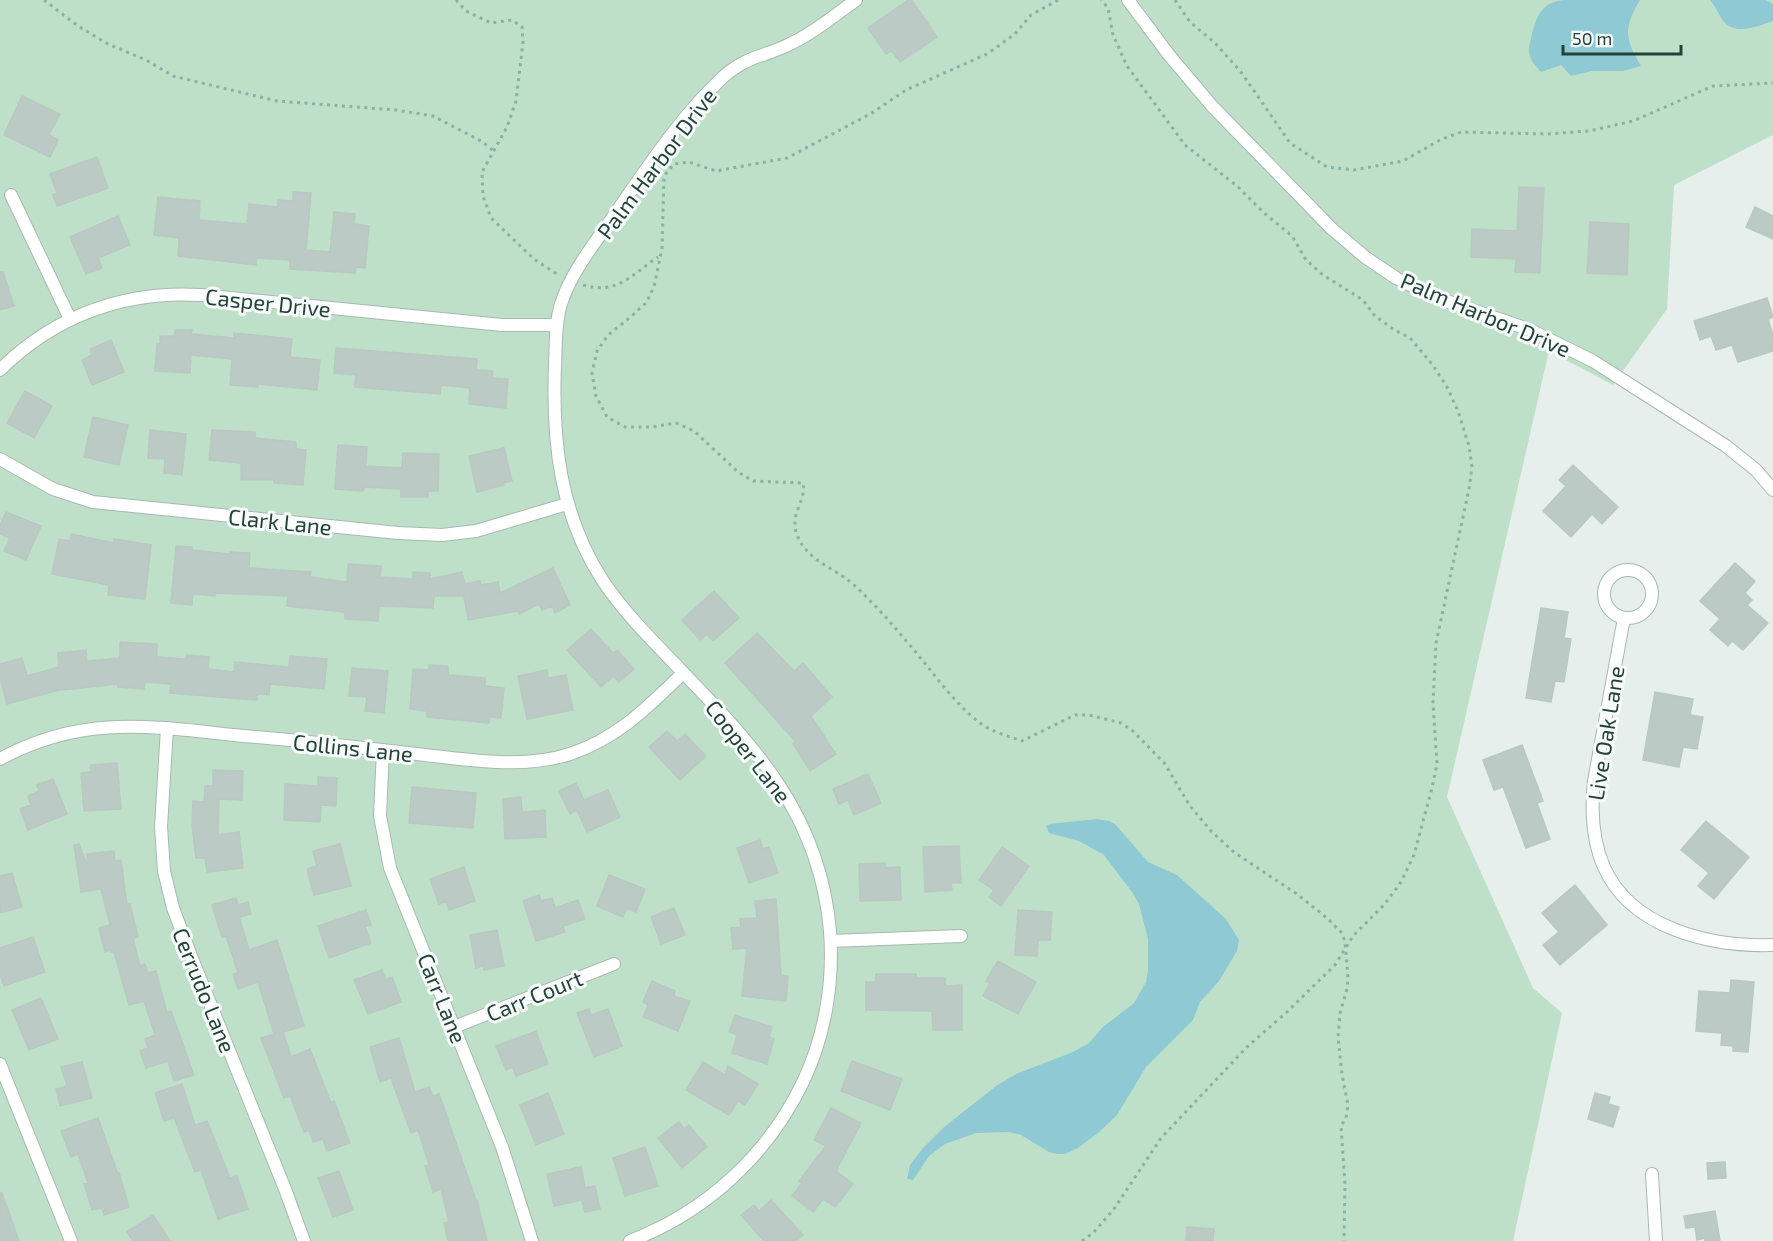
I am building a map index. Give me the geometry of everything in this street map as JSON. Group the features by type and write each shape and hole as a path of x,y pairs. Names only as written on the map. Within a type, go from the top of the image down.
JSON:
{"street":[{"name":"Palm Harbor Drive","path":"556,325 559,309 571,281 610,221 676,130 713,87 740,64 798,40 856,0"},
{"name":"Palm Harbor Drive","path":"1128,0 1169,55 1212,106 1331,228 1365,257 1396,278 1432,296 1528,329 1593,361 1726,446 1756,470 1773,490"},
{"path":"11,195 70,319"},
{"name":"Casper Drive","path":"0,370 29,343 70,319 97,308 153,295 183,294 495,325 556,325"},
{"name":"Cooper Lane","path":"556,325 555,424 560,475 567,504 583,545 603,580 636,622 755,751 777,779 796,811 814,850 829,917 831,941 828,995 813,1057 793,1101 776,1129 749,1162 720,1189 671,1223 630,1241"},
{"name":"Clark Lane","path":"0,459 53,489 93,502 398,533 442,535 468,532 567,504"},
{"path":"1632,570 1647,578 1653,594 1651,602 1640,615 1624,618 1611,611 1606,604 1605,586 1616,573 1632,570"},
{"name":"Live Oak Lane","path":"1624,618 1592,802 1593,825 1604,867 1614,885 1626,898 1670,928 1719,942 1773,945"},
{"name":"Collins Lane","path":"0,759 45,738 85,728 126,725 488,762 523,762 555,758 583,749 622,729 683,673"},
{"name":"Cerrudo Lane","path":"168,728 160,827 164,871 171,898 189,953 304,1241"},
{"name":"Carr Lane","path":"383,750 380,808 385,847 394,878 502,1147 532,1241"},
{"path":"831,941 961,936"},
{"name":"Carr Court","path":"454,1027 614,963"},
{"path":"0,1064 71,1241"},
{"path":"1652,1174 1656,1241"}],"path":[{"path":"44,0 108,44 146,60 173,76 277,100 396,110 433,116 481,141 494,151"},
{"path":"456,0 466,11 491,22 512,20 522,27 523,42 516,101 507,127 482,172 483,196 491,219 534,259 571,281 598,289 613,287 625,282 658,257"},
{"path":"1059,0 1031,15 1015,34 987,54 906,90 872,113 787,158 716,171 689,162 674,164 664,176 662,248 658,257 654,287 646,303 608,335 597,351 592,373 596,396 607,417 625,427 651,427 676,423 694,431 738,472 753,481 804,483 805,491 796,509 794,523 797,536 811,556 850,582 874,604 953,697 981,723 1022,741 1075,715 1089,715 1121,723 1133,731 1165,764 1190,806 1234,853 1297,894 1342,933 1346,947 1347,989 1340,1013 1338,1037 1348,1105 1346,1118 1341,1126 1345,1185 1344,1241"},
{"path":"1082,1241 1094,1232 1114,1209 1161,1138 1247,1047 1329,971 1353,936 1384,905 1401,882 1414,855 1437,764 1433,703 1436,643 1472,467 1469,446 1458,411 1447,387 1432,364 1410,338 1375,316 1363,300 1323,275 1306,260 1292,236 1237,186 1185,145 1128,66 1113,35 1108,8 1101,0"},
{"path":"1175,0 1190,22 1215,43 1241,72 1290,143 1327,167 1354,170 1403,161 1440,140 1461,132 1547,134 1589,131 1633,121 1713,86 1773,83"}],"green space":[{"path":"0,0 1773,0 1773,135 1674,185 1667,309 1613,385 1549,351 1447,797 1533,988 1562,1013 1513,1241 0,1241"}],"water":[{"path":"1564,0 1640,0 1631,18 1628,33 1629,41 1641,66 1623,71 1592,71 1571,76 1561,65 1541,72 1532,61 1529,52 1534,27 1539,15 1550,3"},
{"path":"1710,0 1766,0 1773,4 1773,21 1743,29 1731,27 1724,22"},
{"path":"1097,819 1115,824 1148,862 1177,875 1226,919 1239,940 1237,951 1219,981 1200,1002 1193,1020 1146,1067 1117,1115 1078,1148 1065,1154 1057,1154 1049,1152 1021,1135 1009,1132 976,1133 945,1144 929,1156 913,1180 907,1179 910,1165 943,1128 996,1086 1016,1074 1073,1052 1089,1043 1103,1027 1134,1003 1146,982 1148,939 1139,904 1132,892 1104,855 1079,841 1049,833 1046,826"}],"building":[{"path":"908,0 912,0 937,37 900,62 892,51 886,54 868,28"},
{"path":"22,96 60,114 49,135 58,140 50,157 4,135"},
{"path":"97,157 108,188 57,206 53,195 57,193 50,174"},
{"path":"1519,187 1544,188 1540,273 1515,272 1516,259 1471,257 1472,229 1517,231"},
{"path":"293,192 311,193 306,250 330,252 334,212 355,214 354,224 369,226 365,268 356,267 355,273 290,269 290,260 256,258 256,265 178,256 179,238 154,235 158,197 200,201 199,220 247,224 249,204 278,207 278,200 293,201"},
{"path":"1755,207 1773,216 1773,239 1746,227"},
{"path":"118,216 130,245 98,258 102,268 86,274 70,237"},
{"path":"1590,222 1629,224 1627,275 1587,273"},
{"path":"0,272 3,272 14,306 0,310"},
{"path":"1767,298 1773,317 1768,319 1773,335 1773,351 1738,362 1732,345 1716,350 1711,336 1700,340 1694,321"},
{"path":"175,330 192,330 191,334 234,338 234,333 292,339 290,357 320,360 317,390 258,384 258,387 230,385 232,359 191,355 190,373 155,371 157,344 160,344 160,336 175,336"},
{"path":"111,340 124,372 92,385 82,360 92,355 90,349"},
{"path":"336,348 477,359 476,370 493,371 492,378 508,379 506,408 469,404 470,388 441,385 440,394 355,387 356,375 334,373"},
{"path":"25,391 52,406 34,438 7,423"},
{"path":"93,417 128,425 119,465 84,457"},
{"path":"150,430 186,434 182,475 164,473 165,459 148,458"},
{"path":"212,430 255,432 255,438 296,442 296,449 306,450 303,485 274,483 274,480 241,480 241,463 209,460"},
{"path":"338,445 367,447 366,466 402,468 403,453 439,454 438,491 428,491 428,497 401,497 401,489 364,487 363,491 335,489"},
{"path":"504,448 512,481 477,492 469,456"},
{"path":"1573,465 1618,507 1602,524 1592,514 1571,537 1543,511 1566,486 1559,480"},
{"path":"6,512 41,526 26,560 4,551 10,538 0,534 0,525"},
{"path":"71,534 114,543 114,539 151,545 145,599 108,595 109,585 52,574 59,539 70,541"},
{"path":"176,546 230,554 230,552 250,553 249,568 311,572 310,577 347,582 348,564 381,566 380,577 413,579 413,572 430,573 430,579 462,572 465,584 480,581 481,585 498,582 500,593 553,568 570,605 555,613 552,606 542,610 539,604 519,614 518,611 468,620 464,596 434,596 433,608 379,606 378,621 345,619 345,612 287,606 288,596 193,594 192,605 171,603"},
{"path":"1735,563 1755,581 1745,593 1752,600 1747,605 1768,623 1743,650 1732,641 1728,646 1710,630 1720,619 1700,601"},
{"path":"714,591 739,618 713,641 707,634 700,640 682,620"},
{"path":"1541,608 1568,612 1564,638 1571,639 1564,682 1555,681 1551,702 1526,698"},
{"path":"591,629 613,653 617,650 634,669 619,682 613,676 601,687 567,650"},
{"path":"757,633 794,671 803,663 832,697 811,716 836,754 810,771 793,744 796,742 725,663"},
{"path":"120,642 157,644 157,657 185,659 186,655 209,657 208,669 234,672 235,662 289,667 290,656 327,659 324,689 270,684 269,695 257,694 257,700 170,693 171,684 145,682 144,689 118,687 118,684 59,690 7,704 0,678 0,664 22,658 27,676 59,667 58,653 86,650 87,661 120,658"},
{"path":"429,665 448,666 448,675 485,678 485,686 504,688 501,718 490,717 489,723 427,717 427,711 410,709 413,669 429,670"},
{"path":"352,668 388,671 384,713 365,711 367,697 349,696"},
{"path":"547,670 548,678 566,675 573,710 527,719 518,676"},
{"path":"1655,692 1693,699 1690,715 1703,717 1697,749 1683,747 1679,767 1643,760"},
{"path":"667,731 677,741 685,734 706,756 680,780 649,747"},
{"path":"1522,745 1543,801 1537,803 1550,839 1526,848 1503,787 1494,790 1483,760"},
{"path":"117,763 121,809 84,811 81,773 91,772 91,765"},
{"path":"213,770 243,771 242,800 219,799 218,835 239,832 243,868 207,872 205,858 196,858 192,825 193,801 204,802 205,786 213,786"},
{"path":"868,774 881,803 854,815 848,800 839,804 833,789"},
{"path":"318,777 337,778 336,806 321,805 320,822 284,820 285,784 318,786"},
{"path":"53,779 67,814 28,830 20,809 31,805 28,796 39,791 37,785"},
{"path":"576,783 584,800 608,790 620,817 587,832 577,810 570,814 559,791"},
{"path":"412,787 476,793 473,828 409,823"},
{"path":"521,797 522,812 545,810 546,837 505,839 503,799"},
{"path":"1706,821 1749,857 1714,899 1698,886 1709,873 1681,850"},
{"path":"760,840 763,849 769,847 778,873 749,883 737,848"},
{"path":"79,844 88,867 87,854 114,851 115,861 121,860 127,905 130,904 138,937 133,938 140,966 145,964 148,973 156,971 167,1013 171,1011 194,1075 174,1081 168,1061 146,1068 140,1051 148,1048 145,1039 155,1035 144,1001 129,1005 114,952 111,950 105,952 99,928 110,925 101,889 81,892 74,845"},
{"path":"340,844 351,886 314,895 307,869 317,866 313,851"},
{"path":"959,846 961,883 951,883 952,890 925,892 923,847"},
{"path":"1002,847 1029,866 1001,906 989,897 994,890 979,880"},
{"path":"885,863 885,868 900,867 901,900 860,901 859,864"},
{"path":"464,867 475,901 449,910 446,902 439,904 430,879"},
{"path":"12,873 22,907 0,913 0,876"},
{"path":"609,875 645,889 636,912 627,908 623,917 597,906"},
{"path":"1575,885 1607,925 1560,965 1543,945 1559,932 1542,913"},
{"path":"539,895 541,901 552,898 555,908 578,900 585,919 563,926 565,932 536,941 523,901"},
{"path":"236,898 238,905 248,902 251,914 239,917 249,950 277,940 304,1026 283,1032 291,1057 310,1049 331,1103 334,1101 350,1143 327,1151 323,1139 313,1142 309,1130 304,1132 290,1096 284,1098 261,1038 274,1034 258,982 238,989 233,974 238,973 226,936 222,937 212,905"},
{"path":"776,899 781,975 788,976 786,1001 742,996 747,948 733,949 731,928 741,927 740,919 757,918 755,901"},
{"path":"674,908 685,935 661,944 651,917"},
{"path":"366,910 371,925 365,927 371,943 329,958 318,926"},
{"path":"1018,910 1052,912 1050,940 1038,940 1037,956 1015,955"},
{"path":"497,930 504,966 484,970 483,966 476,968 470,935"},
{"path":"33,937 45,972 4,986 0,974 0,948"},
{"path":"998,961 1036,982 1018,1014 983,996 990,983 986,981"},
{"path":"382,970 386,980 392,977 401,1002 368,1014 354,980"},
{"path":"876,974 916,974 916,978 945,978 945,986 962,985 962,1030 933,1030 932,1011 866,1010 866,982 875,982"},
{"path":"1731,980 1754,982 1748,1052 1733,1051 1733,1046 1721,1045 1722,1033 1696,1031 1699,991 1730,993"},
{"path":"652,981 675,991 674,996 690,1001 678,1031 643,1017 648,1005 643,1002"},
{"path":"41,998 58,1039 29,1050 12,1010"},
{"path":"589,1009 591,1015 608,1009 622,1046 594,1057 577,1013"},
{"path":"735,1015 772,1027 769,1037 774,1039 767,1064 732,1053 737,1035 729,1032"},
{"path":"536,1031 548,1064 516,1076 513,1067 506,1070 496,1046"},
{"path":"399,1038 415,1092 429,1087 433,1096 439,1094 477,1200 487,1241 448,1241 444,1223 449,1222 441,1189 433,1192 425,1166 429,1165 418,1130 411,1133 391,1078 380,1082 370,1047"},
{"path":"852,1061 902,1079 890,1110 841,1091"},
{"path":"82,1062 92,1098 60,1106 56,1089 67,1086 61,1067"},
{"path":"703,1062 725,1075 728,1066 758,1084 745,1105 738,1101 729,1115 686,1090"},
{"path":"182,1084 195,1125 207,1121 230,1178 237,1176 248,1209 218,1219 201,1170 195,1172 174,1118 164,1121 155,1093"},
{"path":"548,1093 564,1134 536,1145 520,1105"},
{"path":"1595,1093 1610,1097 1608,1104 1619,1107 1613,1127 1588,1119"},
{"path":"831,1108 861,1123 836,1171 853,1184 835,1207 823,1199 813,1212 792,1196 802,1183 799,1181 826,1146 814,1140"},
{"path":"98,1118 129,1207 104,1215 102,1208 92,1210 84,1184 88,1183 78,1154 71,1157 61,1131"},
{"path":"679,1122 684,1129 689,1125 707,1147 682,1168 658,1138"},
{"path":"645,1147 658,1186 625,1196 613,1158"},
{"path":"1725,1162 1726,1178 1708,1179 1707,1163"},
{"path":"581,1167 585,1188 595,1186 600,1209 585,1212 582,1200 554,1206 547,1174"},
{"path":"339,1171 353,1210 333,1217 318,1178"},
{"path":"0,1193 2,1193 19,1241 0,1241"},
{"path":"771,1200 803,1235 796,1241 764,1241 741,1215 754,1205 759,1211"},
{"path":"1715,1211 1720,1241 1705,1241 1705,1238 1697,1240 1695,1227 1686,1228 1684,1216"},
{"path":"153,1215 170,1241 133,1241 127,1232"},
{"path":"1187,1227 1214,1229 1213,1241 1186,1241"}]}
